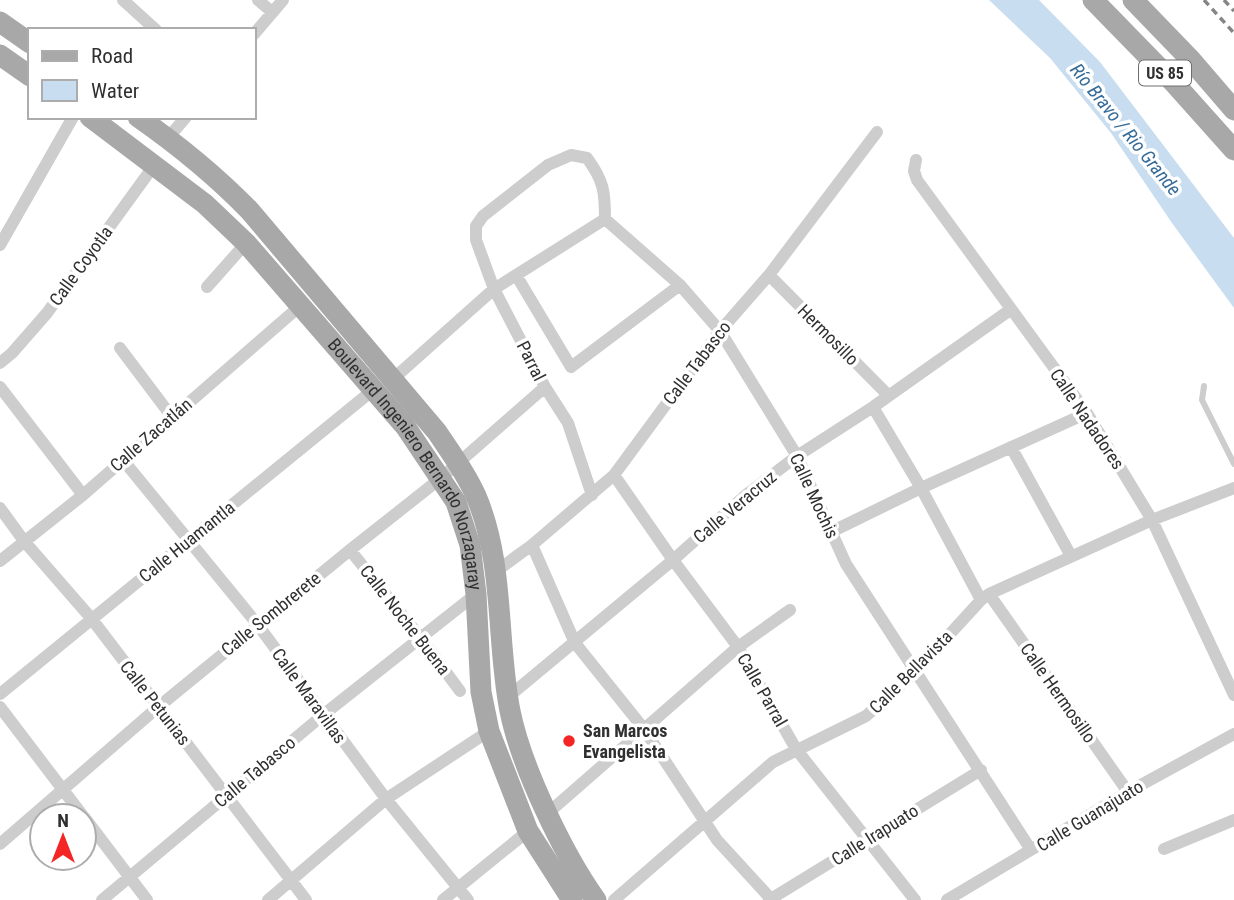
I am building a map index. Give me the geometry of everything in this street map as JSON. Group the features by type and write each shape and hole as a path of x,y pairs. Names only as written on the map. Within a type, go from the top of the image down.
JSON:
{"main road":[{"name":"US 85","path":"1093,0 1175,84 1234,150"},
{"name":"US 85","path":"1133,0 1191,60 1234,110"},
{"path":"0,22 28,42"},
{"path":"0,55 28,75"},
{"name":"Boulevard Ingeniero Bernardo Norzagaray","path":"93,119 213,210 246,243 405,426 442,478 467,528 476,594 481,692 489,732 528,831 572,900"},
{"name":"Boulevard Ingeniero Bernardo Norzagaray","path":"141,119 168,138 250,211 437,432 459,464 483,515 495,572 508,698 520,747 570,858 596,900"}],"street":[{"path":"123,0 154,28"},
{"path":"258,0 272,12"},
{"path":"256,32 282,0"},
{"path":"0,245 72,119"},
{"path":"168,138 184,119"},
{"name":"Calle Tabasco","path":"495,572 614,475 720,331 769,275 877,132"},
{"name":"Parral","path":"592,495 568,423 545,387 494,289 476,240 476,226 483,216 548,164 571,155 587,158 603,182 606,219"},
{"name":"Calle Nadadores","path":"916,160 914,171 917,180 1087,413 1152,520 1234,695"},
{"name":"Calle Coyotla","path":"0,363 47,313 155,164"},
{"path":"393,379 494,289 606,219"},
{"name":"Calle Mochis","path":"606,219 680,285 720,331 797,456 846,564 1031,850"},
{"path":"207,287 246,243"},
{"path":"516,275 571,367 680,285"},
{"name":"Hermosillo","path":"769,275 888,395"},
{"name":"Calle Zacatlán","path":"0,561 83,495 300,306"},
{"name":"Calle Veracruz","path":"508,698 746,495 797,456 873,407 1010,310"},
{"path":"120,348 172,417"},
{"path":"0,387 83,495"},
{"name":"Calle Sombrerete","path":"0,844 157,708 459,464 545,387"},
{"name":"Calle Huamantla","path":"0,694 373,390"},
{"name":"Calle Hermosillo","path":"873,407 985,597 1128,792"},
{"path":"831,532 1087,413"},
{"path":"1011,447 1071,556"},
{"name":"Calle Maravillas","path":"123,460 258,625 386,799 468,900"},
{"name":"Calle Parral","path":"614,475 738,647 796,749 915,900"},
{"name":"Calle Bellavista","path":"614,900 773,762 866,716 916,671 985,597 1152,520 1234,488"},
{"name":"Calle Petunias","path":"0,508 24,541 90,618 306,900"},
{"path":"532,544 575,643 645,729 717,840 771,900"},
{"name":"Calle Noche Buena","path":"350,550 460,691"},
{"name":"Calle Tabasco","path":"102,900 323,715 476,594"},
{"path":"548,813 738,647 790,610"},
{"path":"0,708 73,802"},
{"path":"268,900 386,799 489,732"},
{"name":"Calle Guanajuato","path":"947,900 1128,792 1234,734"},
{"name":"Calle Irapuato","path":"771,900 981,770"},
{"path":"1164,849 1234,820"},
{"path":"443,900 528,831"},
{"path":"98,835 146,900"}],"lane":[{"path":"1203,386 1202,400 1234,464"}],"water":[{"name":"Río Bravo / Rio Grande","path":"989,0 1039,0 1100,62 1234,238 1234,308 1111,133 1050,58"}],"railway":[{"path":"1204,0 1234,33"},
{"path":"1224,0 1234,11"}],"place":[{"name":"San Marcos Evangelista","path":"569,741"}]}
